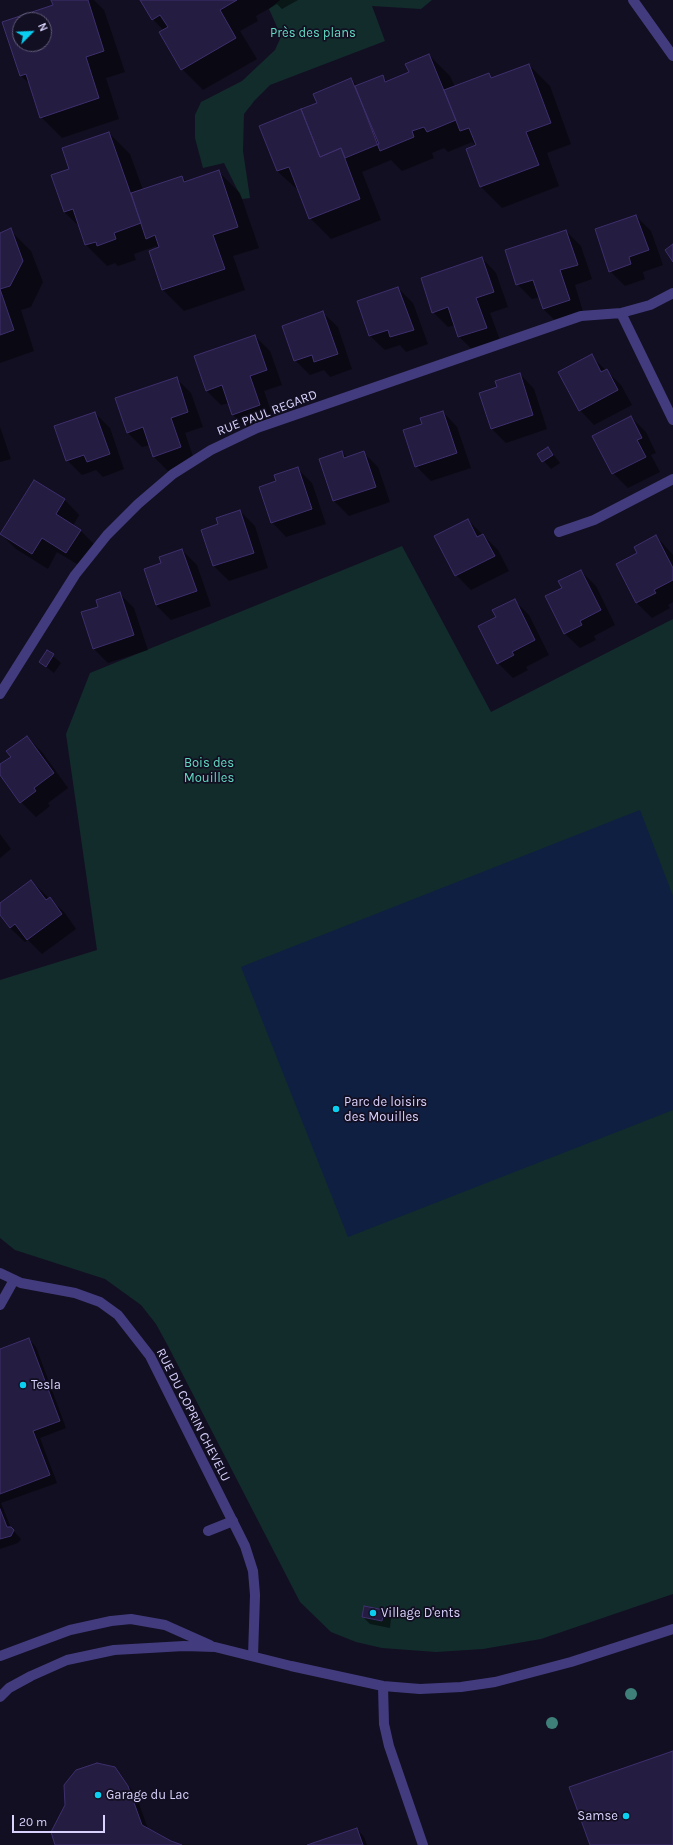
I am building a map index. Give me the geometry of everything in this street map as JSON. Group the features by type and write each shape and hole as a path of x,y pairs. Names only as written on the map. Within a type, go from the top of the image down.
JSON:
{"street":[{"path":"633,0 673,56"},
{"name":"RUE PAUL REGARD","path":"0,694 75,575 95,549 138,504 173,474 196,459 229,440 257,428 582,316 621,314 650,305 673,293"},
{"path":"621,314 673,420"},
{"path":"559,532 594,520 673,479"},
{"name":"RUE DU COPRIN CHEVELU","path":"0,1273 14,1280 75,1293 100,1302 118,1315 150,1356 245,1546 253,1571 255,1595 253,1656"},
{"path":"0,1305 14,1280"},
{"path":"208,1531 233,1521"},
{"path":"0,1656 70,1630 111,1621 131,1620 165,1625 215,1647 291,1666 383,1686 420,1690 461,1687 495,1682 571,1662 673,1629"},
{"path":"0,1697 9,1688 44,1669 90,1654 114,1650 162,1646 215,1647"},
{"path":"383,1686 384,1724 389,1746 423,1845"}],"green space":[{"name":"Près des plans","path":"280,0 432,0 421,9 372,6 385,41 270,85 255,100 244,114 243,151 250,198 242,199 224,163 203,168 195,138 195,115 201,102 242,81 275,50 280,39 277,27 269,9"},
{"name":"Parc de loisirs des Mouilles","path":"402,546 491,712 673,619 673,1594 541,1639 483,1649 436,1652 382,1648 356,1642 331,1632 300,1602 168,1346 156,1324 141,1305 105,1279 15,1250 0,1238 0,980 97,950 66,734 90,673"}],"water":[{"path":"640,810 673,896 673,1110 348,1237 241,967"}],"building":[{"path":"51,0 88,0 104,51 86,57 99,98 40,118 26,74 20,76 12,52 52,52 52,12 32,12 53,5"},
{"path":"140,0 237,0 220,10 236,38 181,70 159,32 168,27 160,15 152,20"},
{"path":"12,19 12,52 2,22"},
{"path":"429,54 456,120 427,132 424,127 412,131 414,137 380,151 355,86 383,75 385,82 409,72 405,64"},
{"path":"529,64 551,123 526,132 539,165 480,187 466,149 476,145 469,128 460,131 444,90 489,73 491,78"},
{"path":"351,78 379,144 345,158 341,148 320,157 301,109 317,103 313,94"},
{"path":"301,109 320,157 341,148 360,199 309,219 289,167 277,171 259,126"},
{"path":"109,132 141,223 114,233 116,239 97,246 96,242 85,245 73,209 64,212 51,175 69,169 62,148"},
{"path":"219,170 238,227 213,235 225,269 162,290 149,251 159,247 155,235 146,239 131,193 182,176 184,182"},
{"path":"636,215 649,250 629,257 631,264 609,272 595,229"},
{"path":"11,228 23,261 10,286 0,289 0,233"},
{"path":"566,230 578,265 560,270 570,300 543,309 533,280 516,285 505,250"},
{"path":"673,244 673,262 665,250"},
{"path":"482,257 494,292 476,298 487,328 458,337 448,307 432,313 421,278"},
{"path":"398,287 414,330 390,337 388,330 369,336 357,301"},
{"path":"0,289 14,330 0,335"},
{"path":"323,311 338,354 314,362 312,355 294,361 282,326"},
{"path":"255,335 267,370 250,376 260,405 232,415 222,385 206,391 194,356"},
{"path":"592,354 601,372 607,369 618,390 579,411 558,372"},
{"path":"520,373 533,415 491,429 479,393 497,387 495,381"},
{"path":"177,377 188,412 171,418 181,447 153,457 143,427 127,433 115,398"},
{"path":"443,411 457,453 415,467 403,430 422,424 420,418"},
{"path":"95,412 110,454 87,462 84,455 66,461 54,426"},
{"path":"631,416 642,438 637,440 646,457 612,474 592,436"},
{"path":"548,447 553,455 542,462 537,454"},
{"path":"342,451 344,458 364,451 376,487 333,501 319,459"},
{"path":"298,467 312,509 271,523 259,487 276,481 274,475"},
{"path":"34,480 65,499 56,514 81,530 66,553 42,538 32,554 0,534"},
{"path":"240,510 254,553 213,566 201,530 218,524 216,518"},
{"path":"468,519 477,537 483,534 495,556 455,576 434,536"},
{"path":"656,535 673,568 673,580 654,590 656,593 636,603 616,564 637,553 634,547"},
{"path":"182,549 197,591 156,605 144,569 161,563 159,557"},
{"path":"581,570 601,610 580,621 582,625 564,634 545,596 562,588 558,581"},
{"path":"120,592 134,635 93,649 81,612 98,607 96,600"},
{"path":"515,599 535,640 512,652 514,655 497,664 478,626 496,617 492,610"},
{"path":"47,650 54,654 46,667 39,662"},
{"path":"27,736 54,773 34,788 36,791 20,803 0,775 0,764 11,757 6,751"},
{"path":"31,880 46,900 50,897 62,914 27,940 15,924 10,928 0,915 0,903"},
{"name":"Tesla","path":"29,1338 60,1421 33,1431 50,1475 0,1494 0,1349"},
{"path":"0,1509 7,1527 11,1527 14,1530 11,1536 0,1539"},
{"name":"Village D'ents","path":"364,1606 384,1610 382,1621 362,1617"},
{"name":"Samse","path":"673,1751 673,1845 590,1845 569,1787"},
{"name":"Garage du Lac","path":"97,1763 115,1767 128,1786 142,1825 171,1841 182,1845 55,1845 51,1832 65,1805 64,1785 76,1770"},
{"path":"357,1828 363,1845 307,1845"}],"place":[{"name":"Parc de loisirs des Mouilles","path":"336,1109"},
{"name":"Tesla","path":"23,1385"},
{"name":"Village D'ents","path":"373,1613"},
{"name":"Garage du Lac","path":"98,1795"},
{"name":"Samse","path":"626,1816"}],"park label":[{"name":"Bois des Mouilles","path":"209,770"}]}
